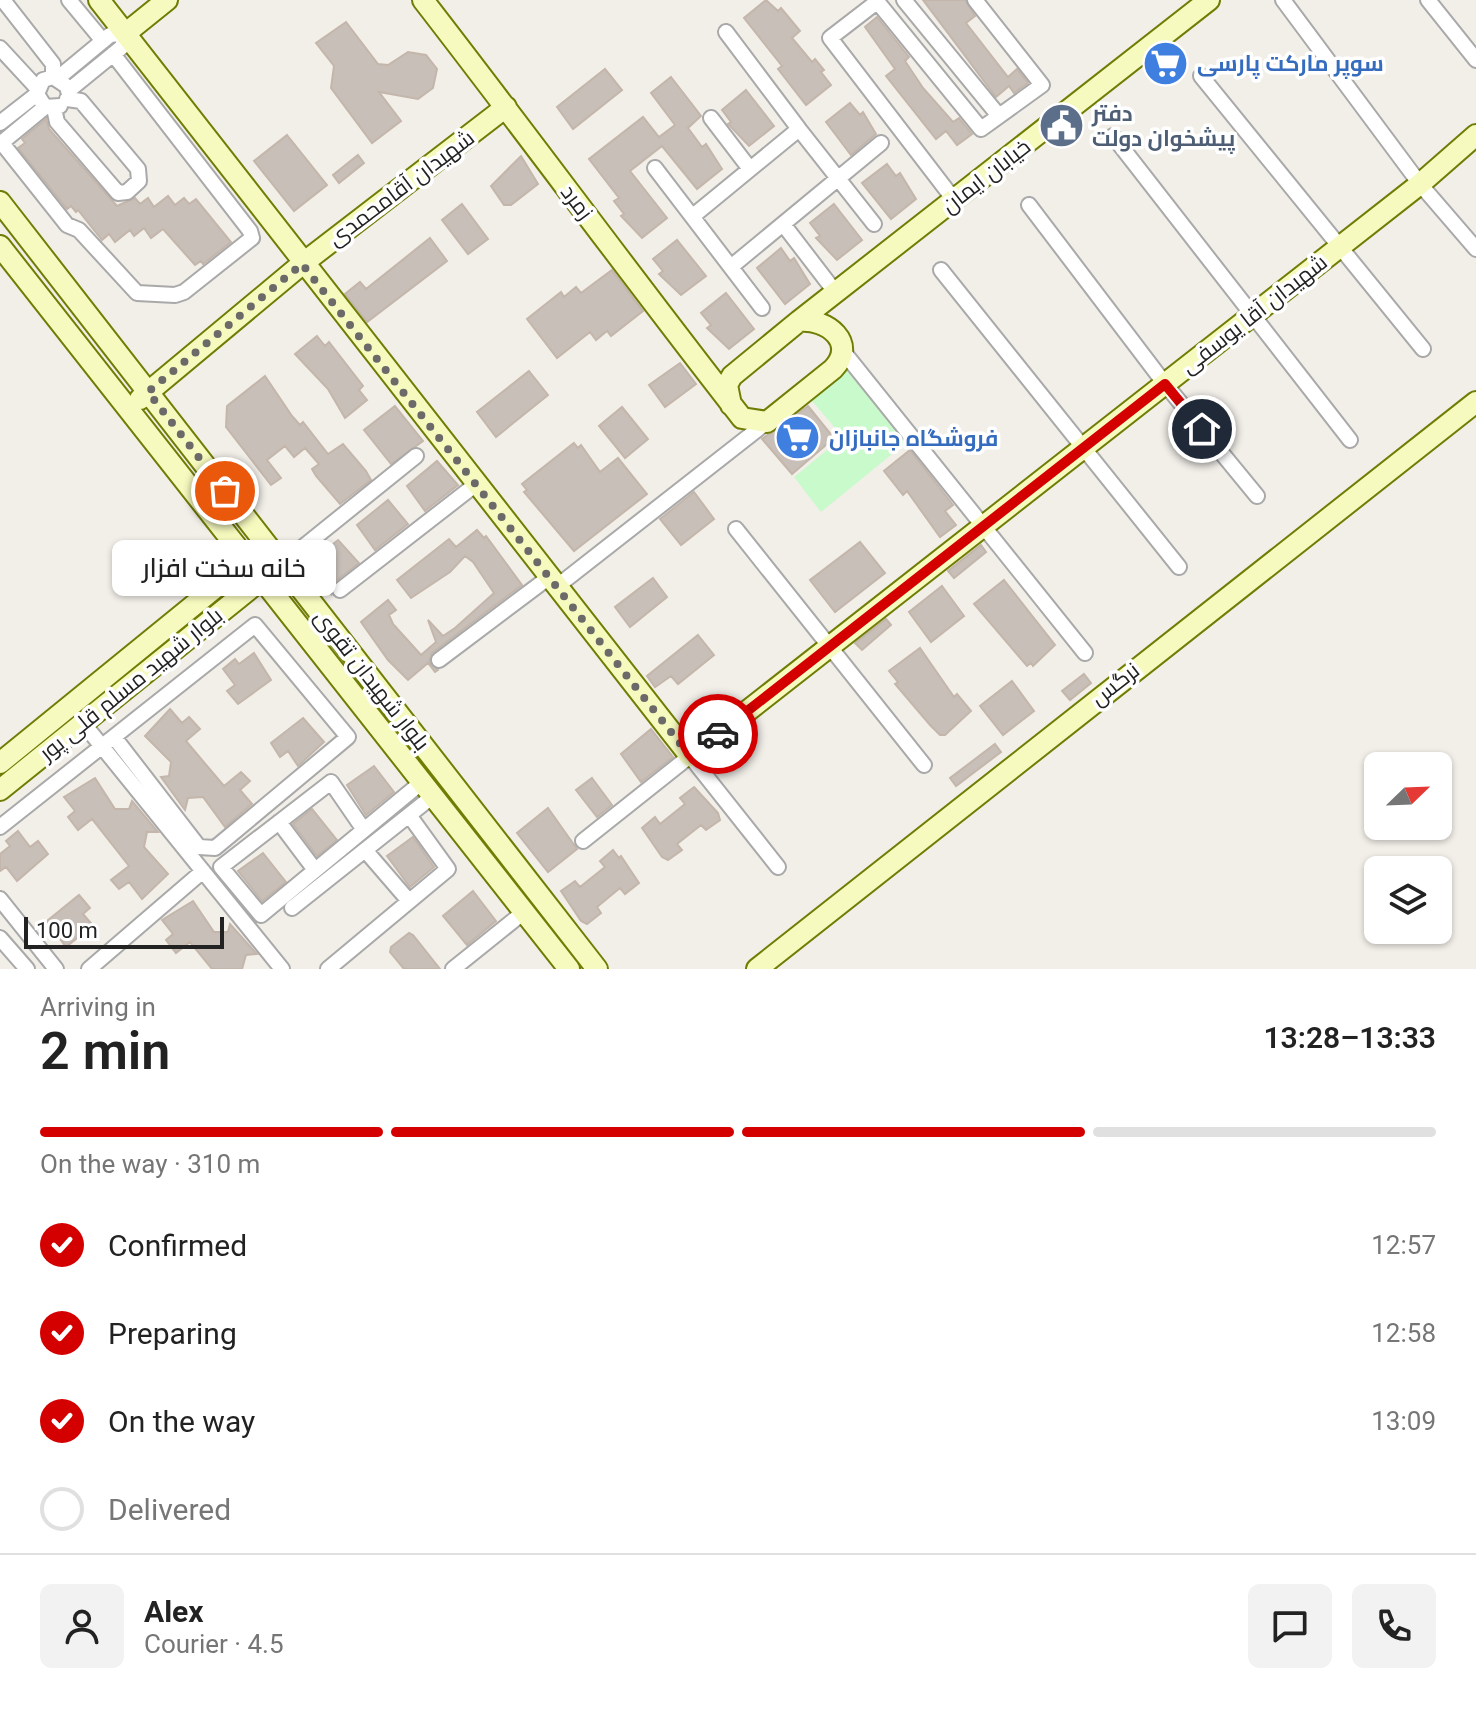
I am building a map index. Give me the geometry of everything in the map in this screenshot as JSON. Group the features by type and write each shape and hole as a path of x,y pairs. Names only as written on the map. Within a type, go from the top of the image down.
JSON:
{"street":[{"path":"3,0 53,64 61,86"},
{"path":"69,0 103,41"},
{"path":"99,0 475,485 778,867"},
{"path":"61,86 110,35 126,33 167,0"},
{"name":"زمرد","path":"423,0 740,420"},
{"path":"904,0 999,116"},
{"path":"955,201 830,38 877,1 981,129 1042,85 975,0"},
{"name":"خیابان ایمان","path":"732,376 1209,0"},
{"path":"1283,0 1420,184 1476,249"},
{"path":"1428,0 1476,60"},
{"path":"726,32 874,224"},
{"path":"0,123 113,54 122,47 126,33"},
{"path":"0,48 43,99 57,122 118,193 127,192 139,181 138,169 81,101 61,86 43,80 43,99 1,143 67,225 79,230 137,293 175,295 184,292 252,238 250,231 113,54"},
{"path":"1201,76 1423,349"},
{"name":"شهیدان آقامحمدی","path":"128,409 302,264 506,107"},
{"path":"711,118 750,169"},
{"path":"693,216 799,129"},
{"name":"شهیدان آقا یوسفی","path":"690,756 1420,184 1476,135"},
{"path":"1113,136 1350,440"},
{"path":"732,266 881,143"},
{"path":"655,168 762,308"},
{"name":"بلوار شهیدان تقوی","path":"0,202 597,969"},
{"path":"1029,205 1165,384 1257,496"},
{"path":"783,224 836,293"},
{"name":"بلوار شهیدان تقوی","path":"0,246 569,969"},
{"path":"941,270 1179,567"},
{"path":"799,321 824,323 833,330 842,350 1085,653"},
{"path":"439,660 552,583 740,420 767,422 833,369 840,362 842,350"},
{"path":"699,364 718,376 732,376 727,385 740,420"},
{"name":"نرگس","path":"757,969 1476,402"},
{"path":"282,564 416,456"},
{"path":"340,590 475,485"},
{"path":"736,529 924,765"},
{"name":"بلوار شهید مسلم قلی پور","path":"0,763 248,561"},
{"name":"بلوار شهید مسلم قلی پور","path":"0,790 262,579"},
{"path":"0,827 108,741 255,625 348,737 215,848 199,847 108,741 83,723"},
{"path":"108,741 203,871 282,969"},
{"path":"583,841 690,756"},
{"path":"364,830 331,782 221,867 261,915 364,830 427,789"},
{"path":"292,908 409,815 427,789"},
{"path":"328,969 448,869 409,815"},
{"path":"279,822 315,870"},
{"path":"365,850 409,901"},
{"path":"89,969 203,871"},
{"path":"0,899 56,969"},
{"path":"453,969 524,912"},
{"path":"0,938 27,969"}],"green space":[{"path":"848,369 908,441 821,512 794,477 843,437 812,401"}],"building":[{"path":"766,0 778,11 781,8 800,31 792,38 812,62 815,59 831,85 806,105 778,69 782,66 744,18"},
{"path":"923,0 965,0 975,16 966,23 1008,77 1017,69 1028,83 1014,93 1009,86 996,97"},
{"path":"877,17 909,57 905,61 923,88 953,122 959,118 972,134 957,145 946,131 936,139 886,76 895,69 865,27"},
{"path":"346,22 378,64 388,65 408,52 426,55 437,69 433,88 418,99 379,92 401,121 372,143 331,88 334,66 316,43"},
{"path":"605,69 622,90 573,129 557,107"},
{"path":"671,77 701,116 688,128 702,147 706,144 722,169 697,189 662,146 630,171 667,218 642,238 621,216 624,214 614,201 619,198 589,159 643,117 659,137 675,125 651,93"},
{"path":"746,90 774,126 749,146 728,124 731,122 722,110"},
{"path":"850,103 860,115 863,112 876,134 851,155 826,122"},
{"path":"46,119 49,129 117,206 135,198 140,204 148,198 154,207 168,196 175,205 184,198 189,204 196,199 231,242 203,264 201,261 195,265 163,229 151,238 144,228 134,236 130,230 115,242 109,234 102,240 78,210 76,212 71,206 67,209 18,148 25,143 22,139"},
{"path":"287,135 327,185 294,211 254,161"},
{"path":"358,155 364,163 339,183 333,175"},
{"path":"521,156 538,184 511,205 504,205 491,186"},
{"path":"887,164 896,176 900,173 916,199 891,219 862,183"},
{"path":"462,204 488,239 468,254 442,220"},
{"path":"834,204 862,240 837,260 816,238 820,236 810,223"},
{"path":"430,238 447,261 367,322 345,294 360,282 366,289"},
{"path":"677,240 706,276 681,295 659,274 663,271 653,259"},
{"path":"781,248 790,261 794,258 810,284 785,304 757,268"},
{"path":"612,270 643,311 611,336 607,331 596,340 590,332 557,358 527,319 561,292 564,297 576,287 581,293"},
{"path":"726,293 754,329 729,349 707,328 711,325 701,313"},
{"path":"317,336 325,346 329,342 363,386 359,390 367,400 345,418 328,389 295,354"},
{"path":"680,363 696,384 665,407 649,385"},
{"path":"529,371 548,395 496,437 477,412"},
{"path":"265,376 292,416 300,425 303,422 328,454 343,444 371,480 340,504 316,476 312,469 319,464 305,448 294,457 285,446 267,460 281,478 271,485 226,427 227,406"},
{"path":"395,406 423,441 391,464 364,430"},
{"name":"فروشگاه جانبازان","path":"808,406 834,438 792,474 762,439"},
{"path":"622,407 648,439 625,458 599,426"},
{"path":"574,443 578,448 581,445 600,472 618,458 647,494 574,551 524,492 527,490 522,484"},
{"path":"910,450 953,505 945,511 956,525 940,537 907,491 903,495 884,471"},
{"path":"437,461 458,485 425,511 407,486"},
{"path":"694,492 714,519 681,545 660,519"},
{"path":"388,500 408,524 375,550 357,525"},
{"path":"477,530 484,538 486,536 522,585 432,653 429,662 438,670 435,672 428,663 408,680 388,660 361,622 388,600 396,610 389,615 393,624 421,655 436,642 428,620 443,636 494,593 473,562 465,556 450,572 411,598 397,580 449,539 456,547"},
{"path":"338,540 359,563 333,583 331,594 308,564"},
{"path":"860,542 885,573 835,612 810,580"},
{"path":"981,545 986,552 954,578 948,571"},
{"path":"653,578 667,597 630,627 615,607"},
{"path":"1004,580 1055,645 1033,666 1031,663 1027,666 974,604"},
{"path":"942,586 964,616 931,642 909,612"},
{"path":"886,619 891,625 862,650 855,643"},
{"path":"698,635 714,655 678,684 671,676 655,687 647,676"},
{"path":"920,648 954,697 957,694 971,711 945,735 940,735 930,725 895,684 898,682 889,671"},
{"path":"254,653 271,680 238,704 227,691 235,685 223,669 235,659 239,664"},
{"path":"1084,674 1091,683 1070,700 1062,691"},
{"path":"1012,681 1034,711 1003,735 980,706"},
{"path":"170,709 182,723 189,717 200,729 186,741 224,786 241,772 250,781 240,790 252,804 225,827 203,797 188,798 185,810 161,777 169,776 171,762 145,736"},
{"path":"303,718 324,742 298,766 288,751 280,757 271,743"},
{"path":"651,729 673,757 641,782 621,754"},
{"path":"995,744 1001,752 956,786 950,778"},
{"path":"374,766 394,792 366,815 347,785"},
{"path":"95,778 115,809 129,809 132,801 158,832 147,832 144,847 168,874 142,899 129,882 119,889 111,880 129,866 92,819 78,830 68,817 75,811 64,797"},
{"path":"592,778 612,805 597,817 576,790"},
{"path":"694,787 718,813 720,820 706,830 701,825 677,844 682,850 668,860 662,857 642,828 655,817 660,824 685,804 680,798"},
{"path":"548,808 577,849 548,872 517,833"},
{"path":"312,809 337,840 317,856 293,824"},
{"path":"18,831 30,847 38,841 48,854 17,881 6,867 0,871 0,854 10,846 6,841"},
{"path":"413,837 434,867 410,887 387,856"},
{"path":"613,850 619,858 621,856 639,883 625,894 620,888 597,907 601,913 587,924 581,921 561,891 575,881 580,887 605,867 600,861"},
{"path":"263,853 286,882 262,901 238,871"},
{"path":"473,891 496,921 467,945 443,916"},
{"path":"79,895 90,908 83,914 96,929 85,939 81,935 66,947 47,921"},
{"path":"193,901 214,932 228,932 230,924 257,954 246,955 242,969 212,969 190,942 176,953 166,940 173,934 162,920"},
{"path":"409,933 440,969 404,969 390,952 391,947"}],"way so far":[{"path":"225,491 148,392 302,264 690,756 718,734"}],"place":[{"name":"سوپر مارکت پارسی","path":"1166,63"},
{"name":"دفتر پیشخوان دولت","path":"1061,126"},
{"name":"فروشگاه جانبازان","path":"798,438"},
{"name":"خانه سخت افزار","path":"225,491"}],"route":[{"path":"718,734 1165,384 1202,429"}]}
